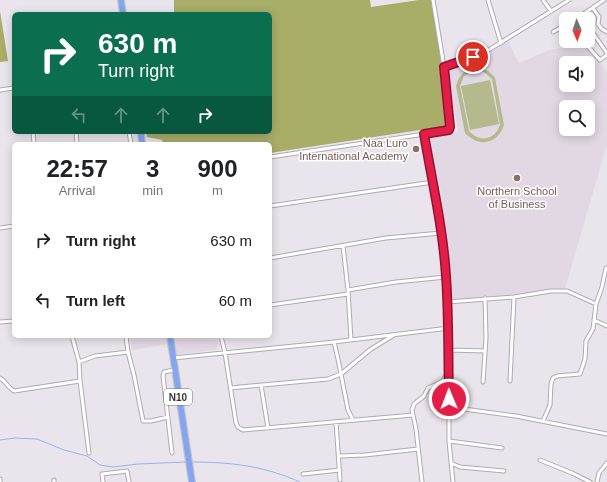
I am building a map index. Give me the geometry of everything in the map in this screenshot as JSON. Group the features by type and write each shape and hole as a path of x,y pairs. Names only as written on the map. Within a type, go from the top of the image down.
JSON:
{"highway":[{"path":"121,0 123,12"},
{"name":"N10","path":"170,338 192,482"}],"street":[{"path":"272,157 449,130 450,127 444,67 433,0"},
{"path":"488,0 501,43"},
{"path":"543,0 551,11"},
{"path":"444,67 486,51 501,43 569,0"},
{"path":"588,12 605,0 607,4"},
{"path":"593,8 599,17 598,24 607,32"},
{"path":"553,32 559,29"},
{"path":"589,48 600,60 607,54 595,36"},
{"path":"602,47 607,44"},
{"path":"0,90 12,88"},
{"path":"424,134 442,233 446,276 449,328 448,376 450,441 453,482"},
{"path":"272,206 433,182"},
{"path":"0,228 12,226"},
{"path":"272,258 386,238 442,233"},
{"path":"343,246 351,340"},
{"path":"543,421 550,405 551,384 553,378 557,376 580,374 585,359 586,341 593,329 596,304 606,268"},
{"path":"272,305 348,292 396,282 446,276"},
{"path":"448,302 514,297 551,291 567,291 596,304"},
{"path":"510,381 514,297"},
{"path":"483,382 486,317 485,298"},
{"path":"594,320 607,326"},
{"path":"0,322 12,321"},
{"path":"173,358 334,342 449,328"},
{"path":"230,388 328,379 341,374 371,349 396,334"},
{"path":"73,338 79,362 89,453"},
{"path":"126,338 143,421 168,418"},
{"path":"221,338 236,423 238,427 243,430 413,415"},
{"path":"334,342 348,410 353,420"},
{"path":"449,350 485,351"},
{"path":"79,362 95,356 128,352"},
{"path":"172,453 163,376 164,372 174,370"},
{"path":"422,482 412,410 414,404 424,396 428,388 442,382 444,377 448,376"},
{"path":"0,378 5,381 14,391 80,381"},
{"path":"261,385 268,428"},
{"path":"449,407 516,416 607,434"},
{"path":"336,422 340,480"},
{"path":"450,441 502,448"},
{"path":"339,456 365,455 418,449"},
{"path":"540,460 590,482"},
{"path":"451,463 460,467 504,471"},
{"path":"597,482 599,473 607,463"},
{"path":"303,474 340,470"},
{"path":"103,482 102,474 127,471 128,482"}],"shaded area":[{"name":"Northern School of Business","path":"508,41 519,63 549,50 561,48 588,48 599,60 607,73 607,144 565,289 454,300 451,296 441,193 428,138 458,131 447,69 496,49"},
{"path":"130,338 167,338 168,344 132,350"},
{"path":"173,338 218,338 219,344 216,350 176,354"}],"green space":[{"path":"174,0 370,0 371,7 419,0 432,0 438,27 446,126 272,153 272,142 162,142 162,140 147,137 146,134 272,134 272,12 174,12"},
{"path":"0,11 8,61 0,62"},
{"path":"473,67 483,68 495,78 504,125 497,136 488,142 476,141 465,133 456,86 462,74","holes":["473,71 484,72 492,79 500,125 495,134 487,138 478,137 469,131 460,86 464,76"]},
{"path":"490,80 499,124 470,130 461,86"}],"waterway":[{"path":"0,440 15,438 37,439 64,450 87,456 100,465 113,467 138,464 186,462"},
{"path":"192,462 247,466 273,472 300,482"}],"place":[{"name":"Naa Luro International Academy","path":"416,149"},
{"name":"Northern School of Business","path":"517,178"}],"route":[{"path":"449,399 449,328 446,276 437,202 424,134 449,130 450,127 444,67 473,57"}]}
